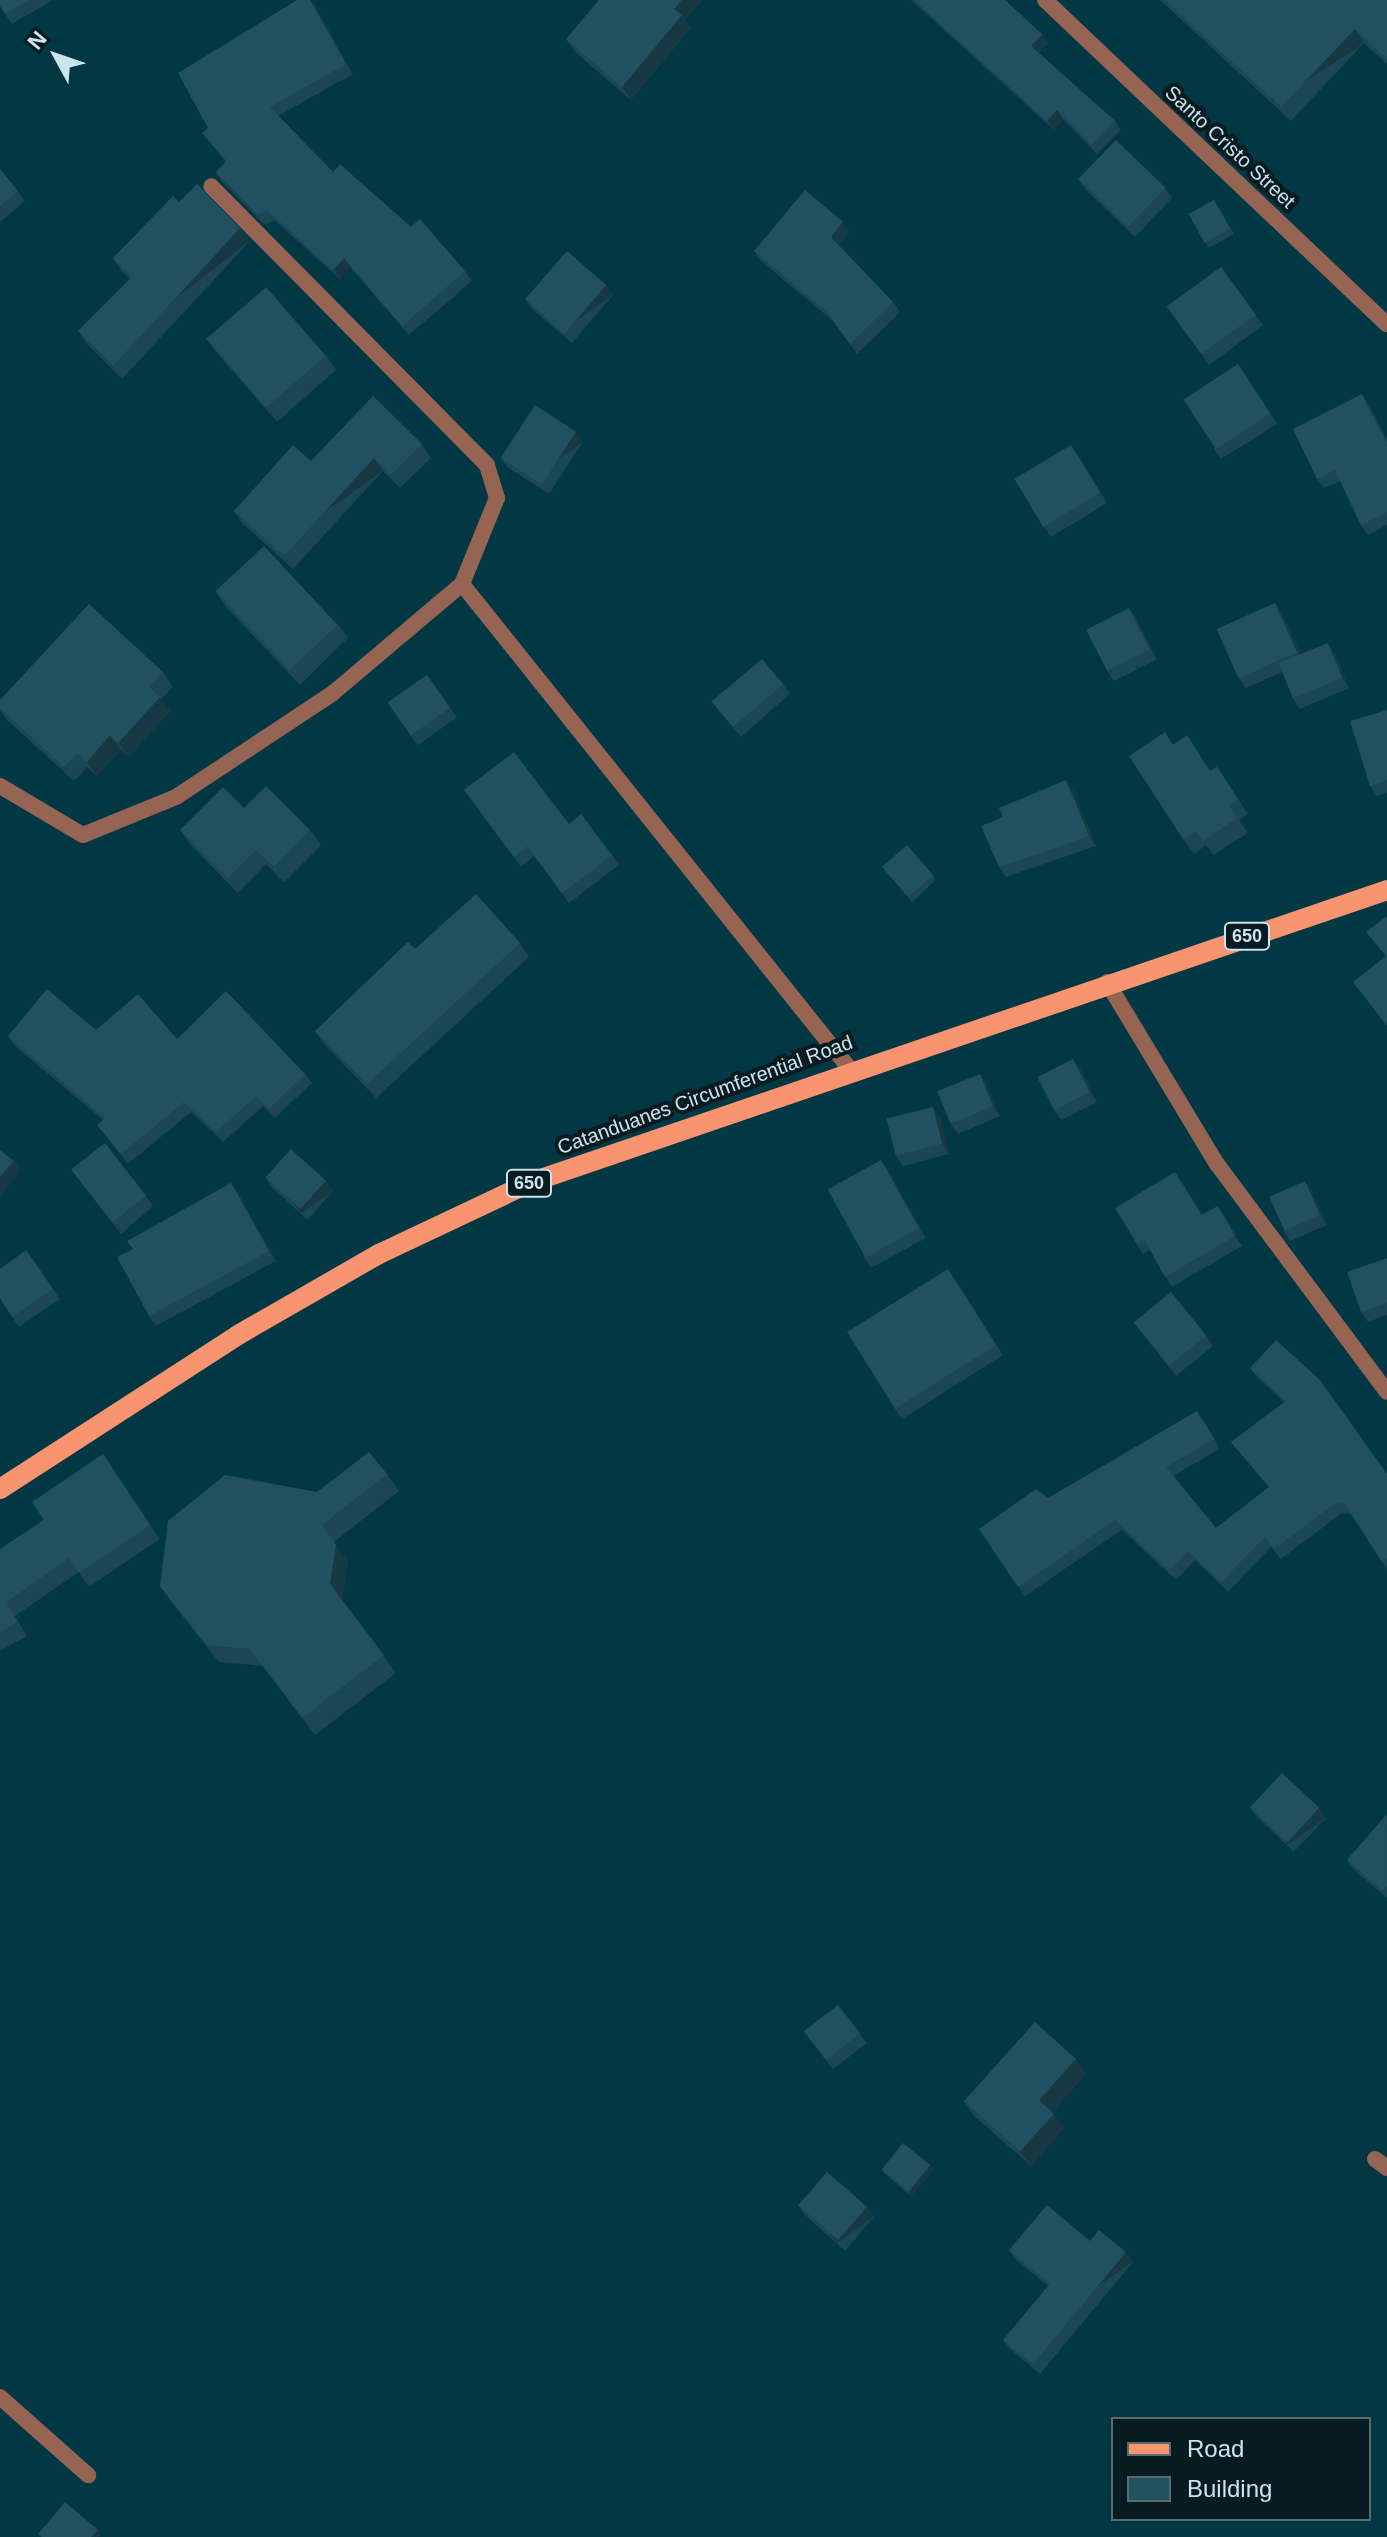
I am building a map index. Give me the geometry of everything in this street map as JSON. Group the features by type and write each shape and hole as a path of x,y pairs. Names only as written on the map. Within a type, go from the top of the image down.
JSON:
{"main road":[{"name":"Catanduanes Circumferential Road","path":"0,1489 238,1335 434,1227 529,1183 849,1068 1387,890"}],"street":[{"name":"Santo Cristo Street","path":"1045,0 1387,324"},
{"path":"0,786 83,835 176,797 333,693 462,584 497,498 487,465 211,186"},
{"path":"462,584 849,1068"},
{"path":"1107,982 1217,1164 1387,1392"},
{"path":"0,2397 88,2475"}],"building":[{"path":"0,0 29,0 5,14"},
{"path":"297,0 310,0 346,64 270,107 333,172 340,164 411,227 420,219 465,271 402,326 344,258 333,270 267,210 258,215 216,172 227,161 202,133 208,128 178,73"},
{"path":"599,0 682,0 674,9 682,15 622,87 566,39"},
{"path":"914,0 1005,0 1042,34 1031,46 1115,121 1091,145 1057,110 1047,121"},
{"path":"1165,0 1387,0 1387,59 1355,29 1281,107"},
{"path":"1116,140 1166,188 1128,227 1078,179"},
{"path":"0,169 18,191 0,206"},
{"path":"197,184 240,228 113,366 78,331 132,277 113,258 173,196 179,202"},
{"path":"805,190 843,222 831,237 893,302 850,344 826,311 754,251"},
{"path":"1214,200 1230,229 1205,243 1189,214"},
{"path":"567,251 606,285 564,333 525,299"},
{"path":"1221,267 1256,315 1201,354 1167,306"},
{"path":"266,287 326,356 266,408 206,339"},
{"path":"1238,364 1270,413 1216,449 1183,399"},
{"path":"1362,394 1387,443 1387,512 1361,525 1335,470 1317,479 1293,429"},
{"path":"373,396 422,444 391,475 374,458 284,556 234,511 293,445 311,461"},
{"path":"535,405 576,432 542,485 501,458"},
{"path":"1071,445 1100,493 1043,527 1014,479"},
{"path":"264,546 338,625 289,670 216,591"},
{"path":"1275,603 1297,652 1238,678 1217,629"},
{"path":"89,604 163,672 149,687 160,697 118,743 110,735 87,762 77,753 64,767 0,708 0,700"},
{"path":"1129,608 1150,649 1107,671 1086,630"},
{"path":"1328,643 1342,678 1293,698 1279,663"},
{"path":"762,659 783,684 733,727 711,701"},
{"path":"427,675 450,708 411,735 388,703"},
{"path":"1387,710 1387,780 1370,786 1350,721"},
{"path":"1165,732 1173,745 1187,735 1210,771 1217,767 1238,799 1229,806 1237,818 1203,841 1196,831 1183,839 1129,756"},
{"path":"514,752 569,824 581,814 612,855 562,893 528,846 514,857 464,790"},
{"path":"1066,780 1089,836 999,867 981,826 1003,817 999,808"},
{"path":"266,786 310,830 274,867 256,850 228,878 180,830 223,787 244,808"},
{"path":"907,845 933,875 908,897 882,867"},
{"path":"476,894 520,943 367,1084 315,1031 408,942 415,949"},
{"path":"1387,916 1387,1026 1353,982 1386,956 1366,932"},
{"path":"47,989 96,1030 138,994 177,1039 226,991 305,1074 269,1109 256,1096 216,1132 184,1102 121,1154 97,1125 105,1118 8,1036"},
{"path":"1073,1059 1090,1092 1054,1110 1037,1077"},
{"path":"980,1074 993,1106 950,1124 937,1091"},
{"path":"933,1107 942,1144 896,1155 886,1119"},
{"path":"105,1143 146,1196 112,1222 71,1169"},
{"path":"291,1149 326,1180 301,1209 266,1177"},
{"path":"0,1150 14,1161 0,1177"},
{"path":"881,1160 919,1228 865,1258 828,1190"},
{"path":"1175,1172 1201,1215 1218,1206 1235,1236 1165,1277 1144,1239 1137,1244 1115,1208"},
{"path":"1305,1181 1320,1215 1284,1231 1269,1197"},
{"path":"231,1183 269,1251 149,1316 117,1257 133,1249 127,1241"},
{"path":"26,1250 53,1289 12,1317 0,1298 0,1269"},
{"path":"1387,1258 1387,1303 1361,1312 1347,1272"},
{"path":"948,1269 996,1345 895,1408 847,1332"},
{"path":"1171,1292 1206,1336 1169,1366 1134,1322"},
{"path":"1276,1340 1320,1380 1387,1474 1387,1559 1382,1562 1345,1504 1335,1503 1274,1549 1265,1537 1221,1582 1188,1551 1169,1570 1115,1520 1018,1587 979,1529 1036,1489 1048,1498 1197,1411 1214,1439 1166,1467 1216,1528 1269,1487 1231,1442 1286,1401 1250,1368"},
{"path":"369,1452 387,1474 322,1525 336,1545 330,1584 384,1655 302,1718 250,1649 207,1645 160,1586 168,1521 225,1475 317,1492"},
{"path":"103,1454 150,1525 79,1573 69,1558 6,1602 17,1622 0,1632 0,1549 44,1520 32,1502"},
{"path":"1282,1773 1319,1808 1287,1842 1250,1807"},
{"path":"1386,1815 1387,1886 1383,1891 1347,1860"},
{"path":"838,2005 860,2033 826,2060 804,2031"},
{"path":"1035,2022 1076,2059 1039,2100 1054,2114 1020,2151 964,2101"},
{"path":"903,2143 930,2165 909,2191 882,2169"},
{"path":"827,2172 867,2207 838,2240 798,2205"},
{"path":"1047,2205 1090,2241 1099,2230 1126,2252 1033,2364 1003,2340 1050,2284 1009,2250"},
{"path":"65,2502 98,2530 91,2537 42,2537 38,2534"}]}
